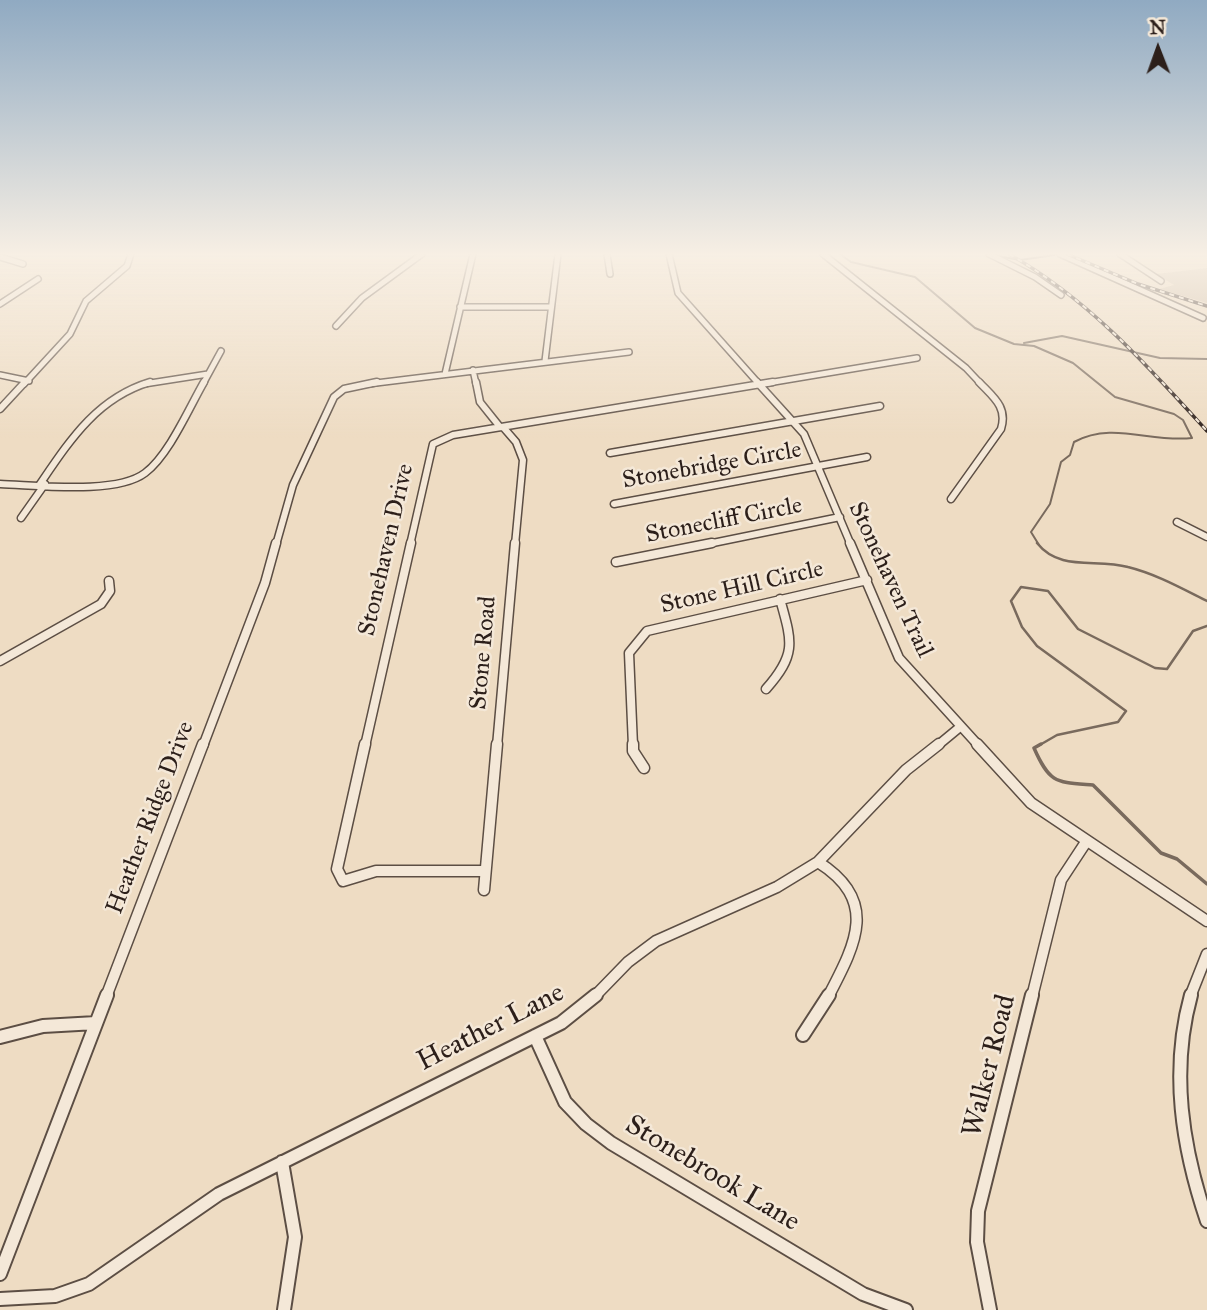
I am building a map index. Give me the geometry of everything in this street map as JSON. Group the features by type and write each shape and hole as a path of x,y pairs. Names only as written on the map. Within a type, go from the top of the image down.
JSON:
{"street":[{"path":"0,410 70,334 79,315"},
{"path":"336,326 346,315"},
{"path":"458,315 445,374 629,352"},
{"path":"545,361 550,315"},
{"name":"Stonehaven Trail","path":"698,315 804,435 900,659 1031,803 1207,921"},
{"path":"899,315 972,374 1003,408 1005,417 1001,429 951,499"},
{"path":"1198,315 1203,318"},
{"path":"0,484 114,483 142,475 157,459 221,351"},
{"name":"Stonehaven Drive","path":"485,870 376,871 343,881 337,869 430,448 444,437 917,358"},
{"name":"Stone Road","path":"473,370 480,402 516,442 523,460 484,890"},
{"path":"0,374 29,381"},
{"path":"21,518 42,484 104,402 154,381 208,374"},
{"name":"Heather Ridge Drive","path":"0,1274 265,583 293,485 334,397 351,387 445,374"},
{"path":"610,453 880,406"},
{"name":"Stonebridge Circle","path":"614,504 867,457"},
{"name":"Stonecliff Circle","path":"616,562 840,517"},
{"path":"1177,522 1207,537"},
{"name":"Stone Hill Circle","path":"645,768 633,751 631,729 629,657 635,643 654,628 867,580"},
{"path":"0,661 101,604 110,591 109,581"},
{"path":"766,689 792,655 792,640 780,599"},
{"name":"Heather Lane","path":"0,1299 55,1296 89,1284 210,1199 535,1036 581,1010 628,962 656,941 777,887 818,862 906,770 960,727"},
{"name":"Walker Road","path":"990,1310 977,1242 978,1211 1061,880 1086,842"},
{"path":"803,1035 818,1019 856,937 856,913 850,889 836,872 818,862"},
{"path":"1207,954 1184,1021 1180,1092 1184,1146 1207,1221"},
{"path":"0,1037 43,1026 96,1023"},
{"name":"Stonebrook Lane","path":"535,1036 565,1102 611,1143 863,1294 906,1310"},
{"path":"282,1162 293,1212 295,1237 284,1310"}],"waterway":[{"path":"960,315 975,328 1014,344 1034,346 1073,363 1115,397 1174,414 1183,420 1192,438 1103,433 1074,442 1070,455 1061,462 1050,504 1031,532 1039,545"},
{"path":"1024,343 1062,336 1160,358 1207,359"},
{"path":"1039,545 1056,558 1067,561 1116,565 1138,570 1207,601"},
{"path":"1038,746 1057,735 1118,722 1126,711 1037,646 1022,627 1011,601 1021,587 1048,591 1078,629 1155,668 1167,669 1193,631 1207,626"},
{"path":"1041,744 1034,748 1050,775 1070,783 1093,785 1161,853 1177,859 1207,884"}],"railway":[{"path":"1094,315 1138,357 1207,431"}]}
